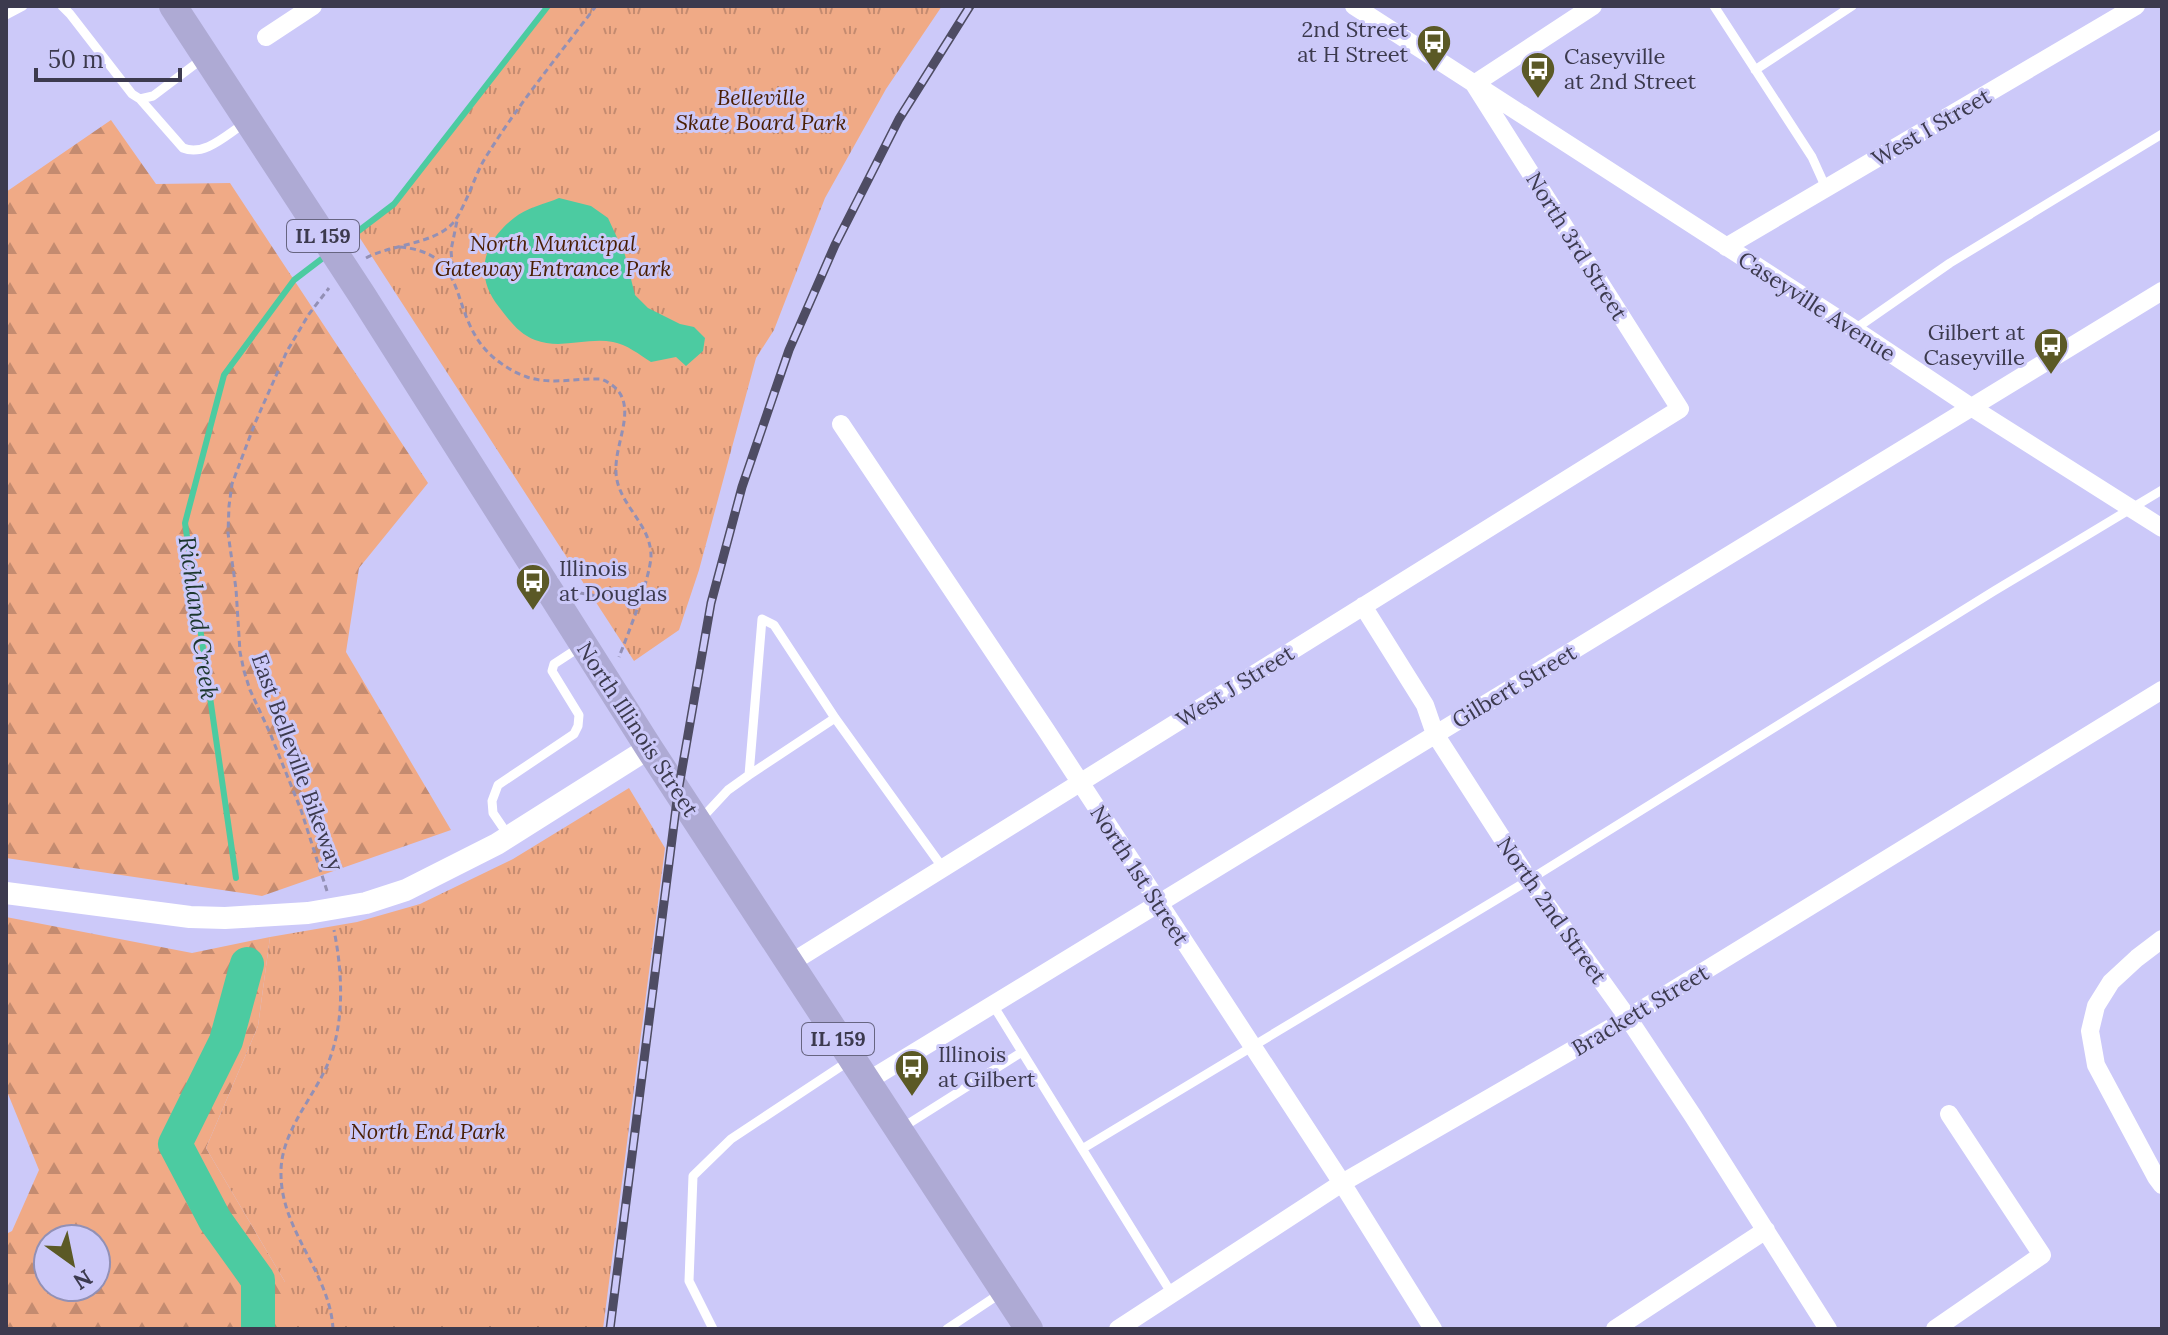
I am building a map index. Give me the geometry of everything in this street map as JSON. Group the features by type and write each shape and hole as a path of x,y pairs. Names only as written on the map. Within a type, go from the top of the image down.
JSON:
{"main road":[{"name":"North Illinois Street","path":"173,6 362,295 697,823 1029,1329"}],"street":[{"path":"266,37 313,6"},
{"path":"1354,6 1474,84 1593,6"},
{"name":"West I Street","path":"1726,247 2136,6"},
{"name":"Caseyville Avenue","path":"1474,84 2162,528"},
{"name":"North 3rd Street","path":"1474,84 1680,409"},
{"name":"Gilbert Street","path":"858,1071 993,1005 2162,291"},
{"name":"West J Street","path":"789,964 1680,409"},
{"name":"North 1st Street","path":"841,424 1342,1183 1433,1329"},
{"name":"North 2nd Street","path":"1363,606 1425,705 1435,734 1529,880 1628,1018 1828,1329"},
{"name":"Brackett Street","path":"1118,1329 1342,1183 1628,1018 2162,690"},
{"path":"6,893 190,917 259,917 366,903 406,890 509,837 649,748"},
{"path":"2162,939 2111,982 2096,1006 2090,1031 2096,1065 2162,1185"},
{"path":"1935,1329 2042,1255 1949,1114"},
{"path":"1615,1329 1766,1230"}],"lane":[{"path":"6,15 23,6"},
{"path":"62,6 132,94 183,148 192,152 203,150 248,121"},
{"path":"1714,6 1812,157 1826,188"},
{"path":"1755,70 1852,6"},
{"path":"140,99 153,96 206,56"},
{"path":"1855,329 1950,263 2162,134"},
{"path":"1082,1149 1529,880 2162,490"},
{"path":"749,775 762,619 774,625 835,718 943,868"},
{"path":"509,837 493,813 492,801 498,785 574,734 579,715 552,671 554,664 583,645"},
{"path":"697,823 728,790 835,718"},
{"path":"993,1005 1172,1294"},
{"path":"897,1130 1022,1052"},
{"path":"713,1329 689,1281 693,1176 731,1139 858,1071"},
{"path":"947,1329 1003,1291"}],"path":[{"path":"596,6 499,136 473,179 458,217 451,250 454,280 472,329 479,342 500,362 527,377 562,381 601,379 618,390 624,401 625,419 617,451 616,473 619,490 647,536 651,557 623,647"},
{"path":"357,262 437,234 452,225 458,217"},
{"path":"396,246 417,248 428,253 454,280"},
{"name":"East Belleville Bikeway","path":"333,1329 329,1300 289,1216 281,1175 287,1141 327,1066 335,1040 340,1012 338,952 326,882 244,671 228,533 232,484 255,423 295,336 334,282"},
{"path":"546,587 616,598 630,594 645,580"}],"green space":[{"name":"North Municipal Gateway Entrance Park","path":"548,6 942,6 886,89 825,198 774,330 756,358 699,570 679,630 634,661 356,232 394,204"},
{"path":"111,120 156,184 230,183 428,483 359,568 346,652 451,830 262,896 6,858 6,192"},
{"name":"North End Park","path":"629,788 665,848 603,1329 285,1329 285,1282 206,1148 258,1026 270,937 357,922 420,904 513,859"},
{"path":"6,917 192,953 270,937 258,1026 206,1148 285,1282 285,1329 6,1329 6,1234 12,1231 39,1170 6,1089"}],"shaded area":[{"path":"559,198 591,206 608,218 625,255 635,295 648,308 680,324 694,327 705,338 703,351 686,366 676,357 651,362 628,347 613,342 554,344 535,340 519,330 499,307 486,283 484,271 495,237 519,215"}],"waterway":[{"name":"Richland Creek","path":"340,245 394,204 548,6"},
{"name":"Richland Creek","path":"236,878 185,523 224,375 294,280 328,254"},
{"name":"Richland Creek","path":"247,964 226,1041 175,1144 215,1220 258,1280 258,1329"}],"railway":[{"path":"610,1329 678,792 711,603 742,487 789,350 835,245 899,119 970,6"}],"place":[{"name":"2nd Street at H Street","path":"1434,73"},
{"name":"Caseyville at 2nd Street","path":"1538,100"},
{"name":"Gilbert at Caseyville","path":"2051,376"},
{"name":"Illinois at Douglas","path":"533,612"},
{"name":"Illinois at Gilbert","path":"912,1098"}],"park label":[{"name":"Belleville Skate Board Park","path":"761,110"}]}
